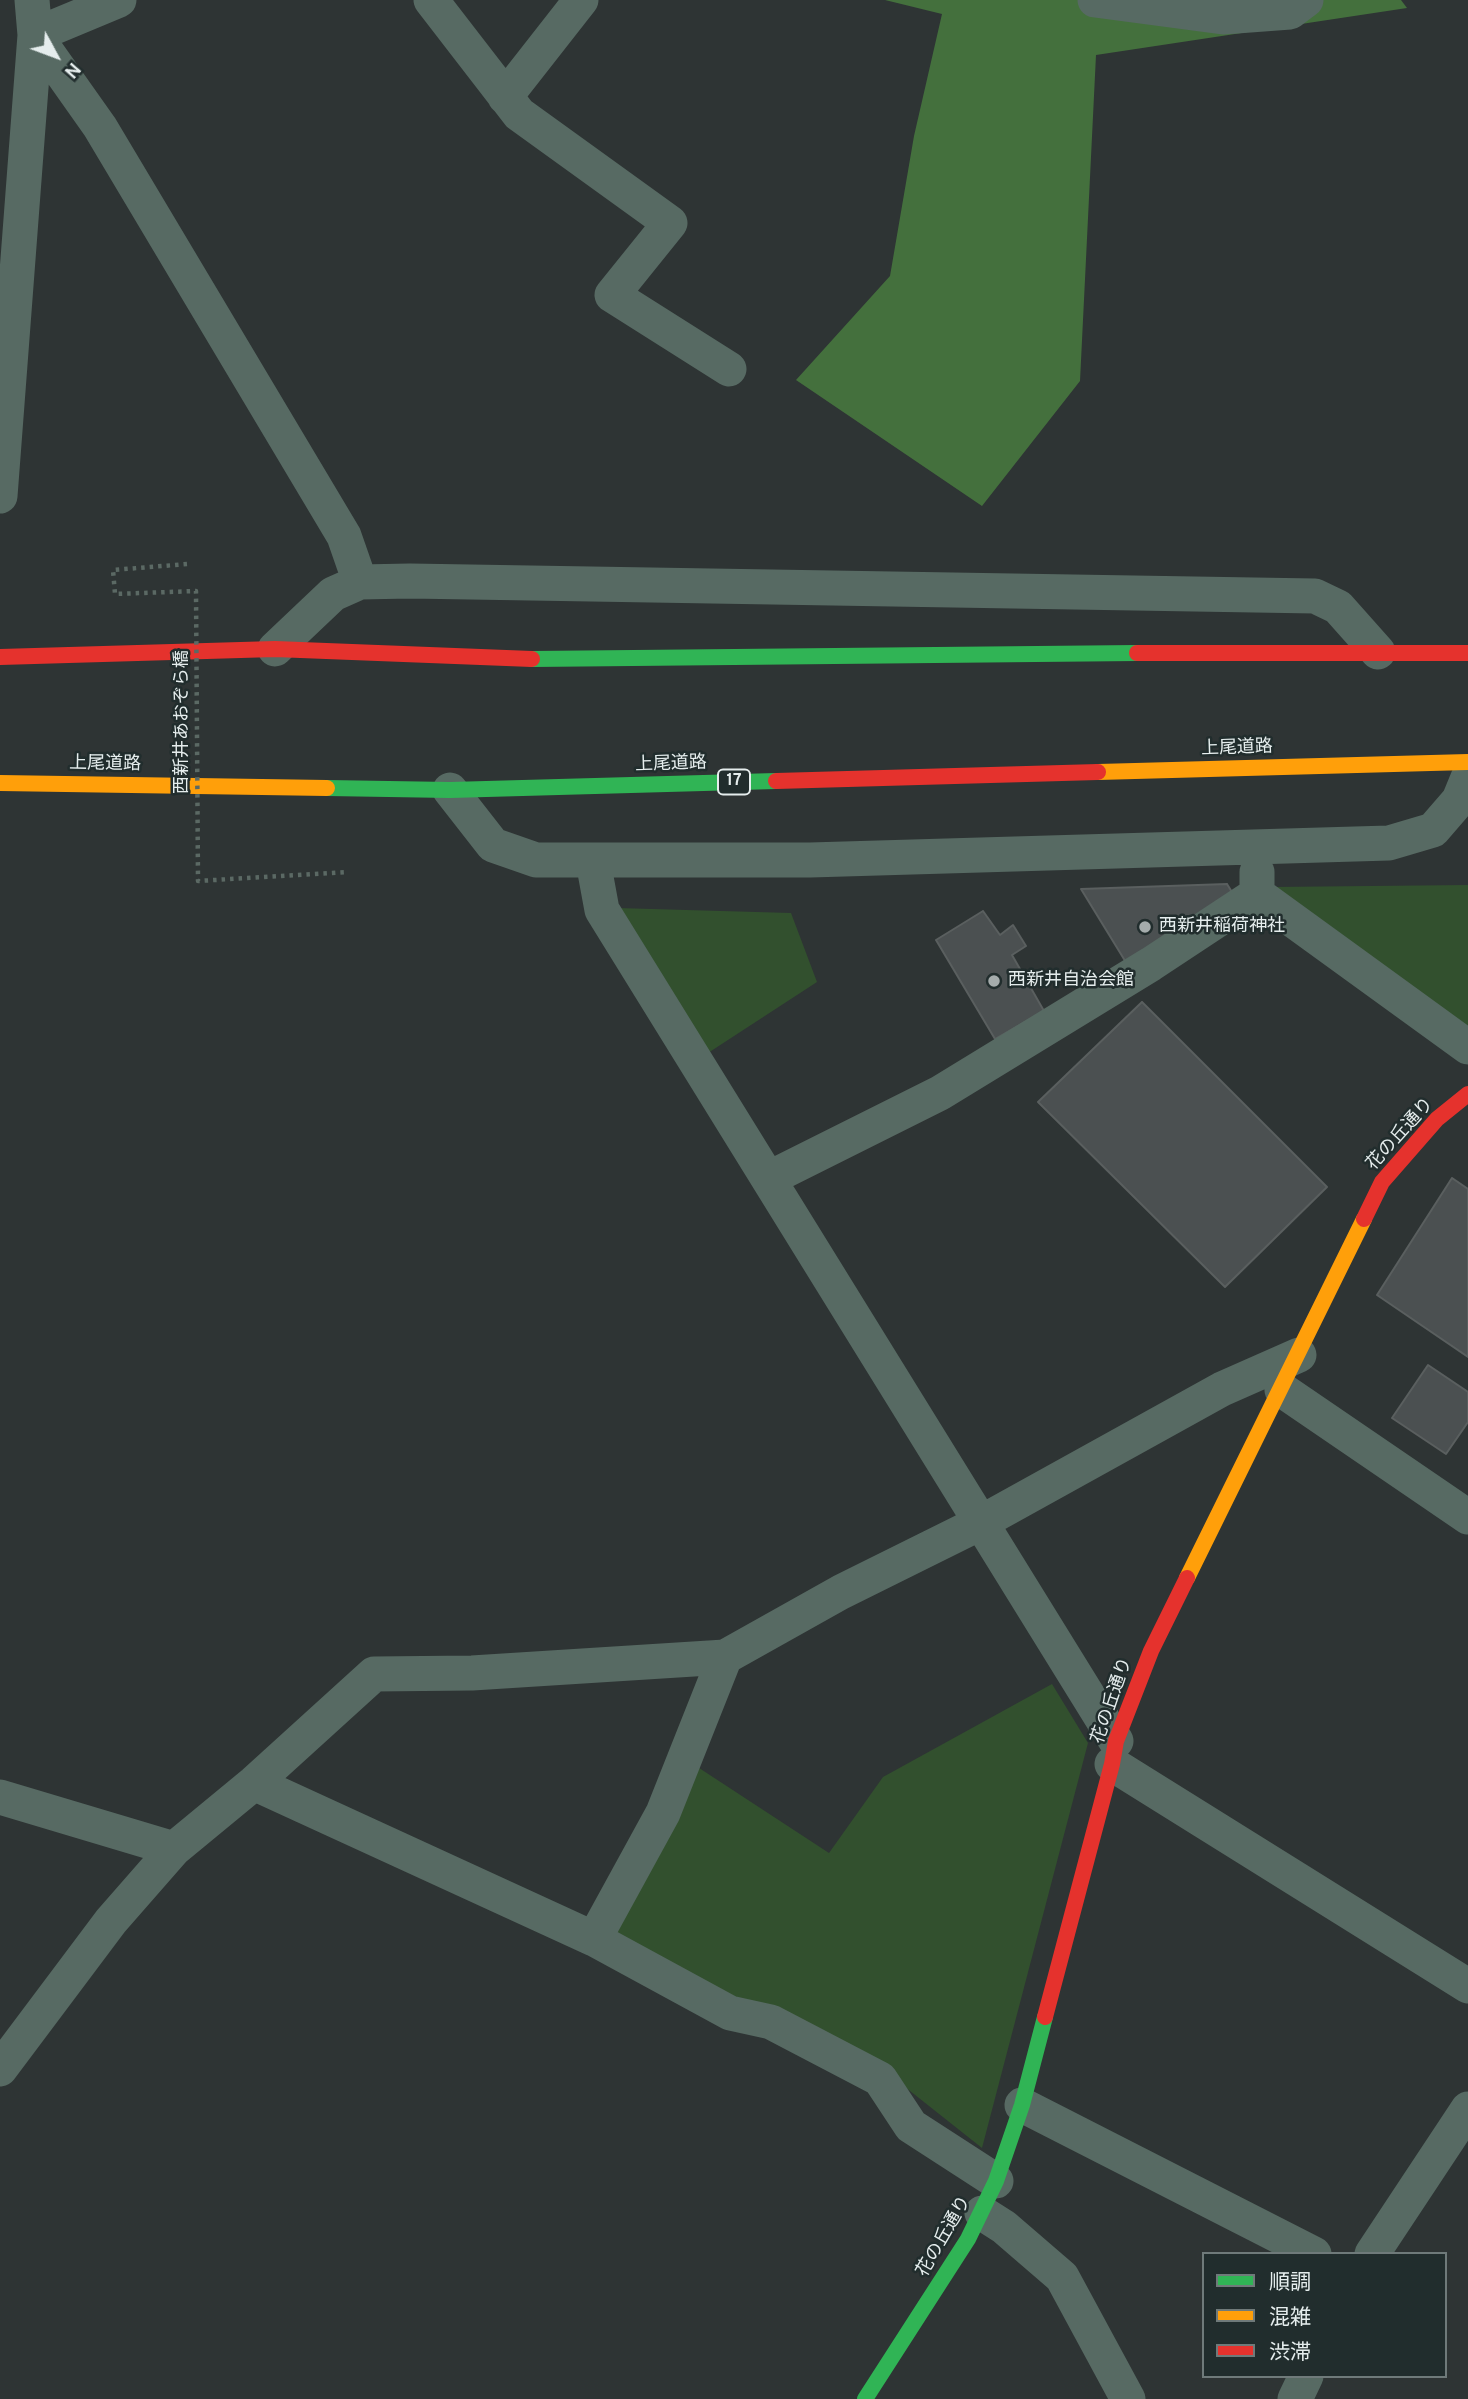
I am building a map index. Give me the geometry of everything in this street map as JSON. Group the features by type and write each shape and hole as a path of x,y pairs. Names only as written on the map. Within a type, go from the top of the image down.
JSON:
{"main road":[{"path":"0,657 275,649 539,659 1468,653"},
{"name":"上尾道路","path":"0,783 450,790 1468,762"},
{"name":"花の丘通り","path":"865,2399 925,2309 982,2213 996,2181 1023,2105 1114,1753 1151,1651 1282,1390 1382,1182 1437,1119 1468,1094"}],"street":[{"path":"0,496 4,392 35,35 33,0"},
{"path":"35,35 119,0"},
{"path":"431,0 519,114 670,223 612,295 729,369"},
{"path":"505,97 581,0"},
{"path":"1095,0 1223,17 1290,12 1306,0"},
{"path":"35,35 100,127 345,536 360,582"},
{"path":"275,649 333,593 360,582 1315,596 1338,607 1378,652"},
{"path":"450,790 493,845 536,860 810,860 1389,843 1433,830 1459,800 1468,778"},
{"path":"1256,894 1259,847"},
{"path":"593,861 602,910 770,1178 980,1523 1114,1753 1468,1986"},
{"path":"1256,894 1468,1047"},
{"path":"770,1178 940,1093 1151,964 1256,894"},
{"path":"0,2069 111,1921 174,1849 254,1783 374,1674 472,1673 725,1657 841,1592 980,1523 1222,1389 1299,1355"},
{"path":"1282,1390 1468,1517"},
{"path":"594,1938 663,1813 725,1657"},
{"path":"254,1783 594,1938 730,2013 771,2022 880,2079 911,2126 996,2181"},
{"path":"0,1797 174,1849"},
{"path":"1023,2105 1310,2252"},
{"path":"1373,2252 1468,2109"},
{"path":"982,2213 1004,2227 1062,2277 1128,2399"},
{"path":"1295,2399 1305,2378"}],"path":[{"name":"西新井あおぞら橋","path":"187,564 113,570 115,594 196,591 198,881 348,872"}],"green space":[{"path":"885,0 1401,0 1407,8 1096,55 1080,381 982,506 796,380 890,276 914,136 942,14"},
{"path":"1468,885 1468,1028 1272,887"},
{"path":"617,908 791,913 817,982 708,1053"},
{"path":"1052,1684 1088,1743 982,2148 876,2064 753,2009 617,1934 610,1918 693,1764 829,1853 883,1777"}],"building":[{"name":"西新井稲荷神社","path":"1227,884 1235,897 1127,964 1081,889"},
{"name":"西新井自治会館","path":"983,911 1000,935 1013,925 1026,946 1012,955 1044,1011 995,1039 936,940"},
{"path":"1142,1002 1327,1187 1225,1287 1038,1102"},
{"path":"1452,1178 1468,1189 1468,1357 1377,1295"},
{"path":"1428,1365 1468,1392 1468,1422 1446,1454 1392,1418"}],"traffic: fast":[{"path":"532,659 1137,653"},
{"path":"327,788 450,790 776,781"},
{"path":"865,2399 968,2239 996,2181 1022,2105 1045,2017"}],"traffic: slow":[{"path":"1098,772 1468,762"},
{"path":"0,783 327,788"},
{"path":"1187,1578 1364,1219"}],"traffic: jam":[{"path":"0,657 275,649 532,659"},
{"path":"1137,653 1468,653"},
{"path":"776,781 1098,772"},
{"path":"1364,1219 1382,1182 1437,1119 1468,1094"},
{"path":"1045,2017 1116,1741 1151,1651 1187,1578"}],"place":[{"name":"西新井稲荷神社","path":"1145,927"},
{"name":"西新井自治会館","path":"994,981"}]}
